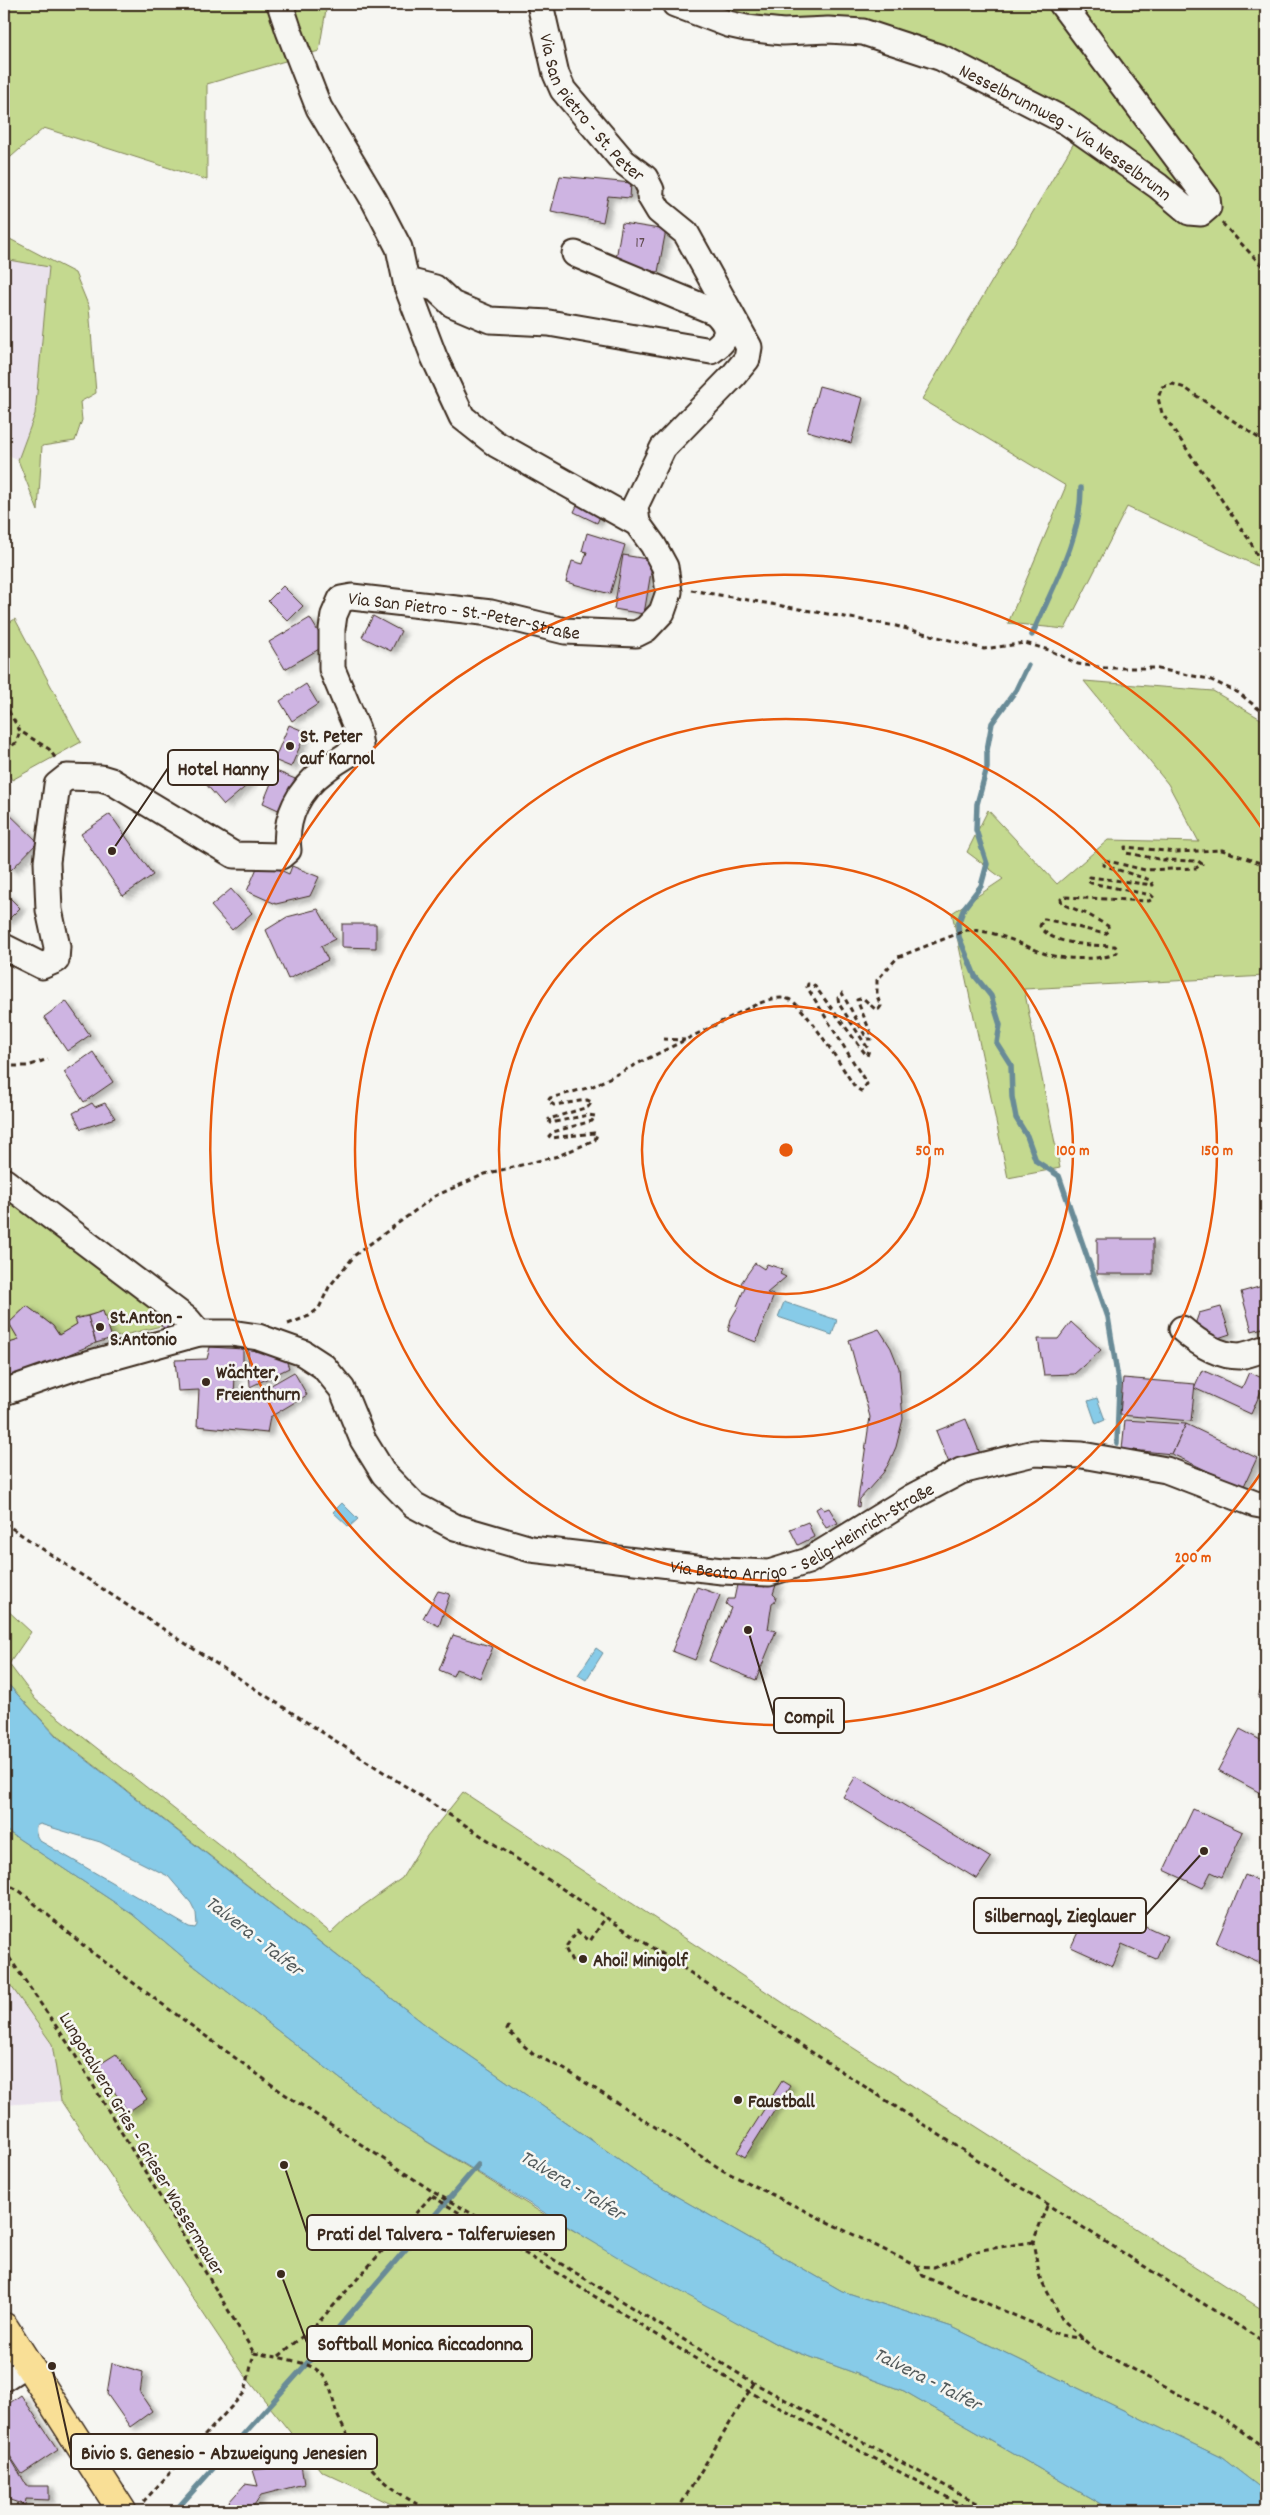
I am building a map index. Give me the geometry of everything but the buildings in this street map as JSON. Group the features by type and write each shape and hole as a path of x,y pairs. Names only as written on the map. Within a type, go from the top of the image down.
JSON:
{"main road":[{"path":"4,2327 129,2510"}],"street":[{"path":"280,4 319,108 374,200 399,248 407,286 434,357 462,417 496,444 637,522 664,567 669,592"},
{"name":"Via San Pietro - St. Peter","path":"540,4 556,74 563,90 624,162 645,178 655,204 690,239 727,317 749,347 747,359 662,448 636,506 637,522"},
{"name":"Nesselbrunnweg - Via Nesselbrunn","path":"675,4 728,24 746,28 783,32 828,30 863,32 942,58 1067,122 1158,186 1189,212 1201,213 1208,207 1207,198 1062,4"},
{"path":"407,286 415,283 435,288 452,304 490,320 549,323 711,351 723,343 727,334 727,317 575,254"},
{"name":"Via San Pietro - St.-Peter-Straße","path":"64,778 101,778 111,781 234,855 281,856 288,850 286,833 289,817 313,780 324,770 360,746 357,729 332,669 332,629 334,615 341,599 352,597 492,614 565,631 636,634 646,629 662,612 669,592"},
{"path":"4,947 42,966 56,960 57,948 49,910 48,862 53,805 57,785 64,778"},
{"path":"4,1181 188,1320 199,1333"},
{"path":"1182,1329 1195,1340 1214,1351 1240,1356 1266,1348"},
{"name":"Via Beato Arrigo - Selig-Heinrich-Straße","path":"4,1392 73,1368 199,1333 231,1333 258,1337 303,1353 323,1366 342,1389 364,1440 384,1474 414,1505 455,1527 531,1549 722,1571 769,1573 808,1561 912,1497 960,1471 1034,1453 1082,1455 1166,1470 1255,1504 1266,1506"},
{"path":"4,2378 27,2363"}],"path":[{"path":"1208,207 1261,267 1266,270"},
{"path":"1266,443 1185,388 1173,384 1162,387 1158,398 1162,413 1250,541 1266,574"},
{"path":"669,592 679,594 692,589 896,626 984,649 1025,643 1049,650 1078,664 1105,668 1153,668 1209,679 1239,693 1266,715"},
{"path":"4,703 20,732 49,749 55,756 64,778"},
{"path":"4,746 9,747 16,743 20,732"},
{"path":"284,1326 309,1316 319,1308 329,1287 355,1255 435,1196 485,1174 558,1156 597,1138 594,1132 551,1138 549,1136 552,1132 592,1121 595,1116 588,1115 550,1123 549,1119 552,1117 588,1107 592,1102 587,1100 554,1105 548,1101 550,1098 592,1088 755,1005 779,998 790,999 804,1012 856,1087 861,1091 866,1088 867,1084 807,987 808,984 813,984 864,1054 869,1055 869,1050 839,1004 838,998 842,993 867,1039 870,1039 872,1036 856,1002 857,998 862,998 876,1010 879,1010 881,1006 875,983 891,962 913,950 960,932 978,930 1000,935 1054,956 1079,958 1111,956 1117,952 1118,949 1115,946 1082,945 1069,942 1045,932 1040,926 1041,922 1046,919 1106,934 1109,931 1108,926 1087,914 1062,904 1060,899 1064,897 1152,900 1153,896 1151,895 1088,881 1090,877 1153,885 1150,880 1104,865 1104,860 1145,870 1196,868 1202,864 1201,862 1164,860 1126,853 1126,848 1176,852 1222,850 1266,865"},
{"path":"663,1038 685,1040"},
{"path":"4,1066 28,1066 48,1059"},
{"path":"4,1523 162,1630 606,1917 1047,2206 1266,2343"},
{"path":"4,1882 21,1892 90,1951 283,2093 433,2194 748,2391 973,2511"},
{"path":"572,1962 566,1948 577,1931 590,1941 606,1917"},
{"name":"Lungotalvera Gries - Grieser Wassermauer","path":"4,1950 69,2045 254,2354"},
{"path":"509,2026 507,2030 533,2054 564,2069 724,2171 917,2266 934,2267 981,2250 1033,2242"},
{"path":"433,2194 462,2207 558,2262 754,2383 992,2511"},
{"path":"279,2357 318,2323 433,2194"},
{"path":"1047,2206 1033,2242 1040,2278 1062,2319 1093,2348 1226,2420 1266,2449"},
{"path":"917,2266 923,2276 1060,2335 1083,2339"},
{"path":"129,2510 245,2392 254,2354 279,2357 317,2369 330,2384 336,2413 373,2472 408,2501 430,2511"},
{"path":"677,2511 754,2383"}],"shaded area":[{"path":"4,259 49,266 35,414 18,460 4,453"},
{"path":"4,1976 52,2044 61,2101 4,2105"}],"green space":[{"path":"4,4 327,4 319,51 207,84 207,180 44,128 4,163"},
{"path":"677,4 1266,4 1266,570 1127,507 1065,629 1008,623 1066,486 922,399 1084,126 858,24 742,26"},
{"path":"4,222 6,237 75,273 89,307 96,393 80,402 82,420 75,441 42,446 38,511 18,460 35,414 49,267 4,259"},
{"path":"15,619 81,742 12,780 4,766 4,626"},
{"path":"1084,681 1213,691 1266,722 1266,976 1024,989 1060,1168 1008,1178 952,913 1003,879 967,852 988,810 1057,884 1108,840 1199,842 1168,784"},
{"path":"4,1191 164,1316 161,1319 161,1326 112,1338 103,1312 76,1318 77,1324 59,1335 53,1326 27,1306 9,1323 19,1340 6,1344 4,1339"},
{"path":"4,1607 31,1632 9,1664 36,1700 331,1933 349,1916 402,1878 427,1837 463,1792 791,2008 1266,2312 1266,2492 1222,2458 952,2327 842,2291 653,2183 427,2026 57,1736 4,1680"},
{"path":"4,1829 132,1914 189,1962 400,2125 537,2210 778,2345 904,2391 1113,2511 406,2511 321,2471 243,2373 61,2101 52,2044 4,1976"}],"water":[{"path":"784,1302 837,1320 832,1335 778,1317"},
{"path":"1097,1398 1105,1420 1096,1424 1088,1401"},
{"path":"342,1503 358,1519 349,1527 333,1512"},
{"path":"596,1648 603,1653 586,1680 578,1675"},
{"name":"Talvera - Talfer","path":"4,1680 57,1737 427,2026 653,2183 842,2291 952,2327 1222,2458 1266,2492 1266,2511 1113,2511 904,2391 778,2345 616,2256 400,2125 189,1962 132,1914 4,1829","holes":["40,1824 100,1842 168,1876 191,1903 196,1913 197,1925 195,1928 189,1927 40,1841 36,1834 36,1826"]}],"waterway":[{"path":"1032,635 1071,545 1080,507 1081,488"},
{"path":"1028,665 1016,690 992,723 987,750 987,768 977,804 976,830 987,864 981,886 964,908 958,924 959,937 975,976 991,996 1000,1025 997,1043 1011,1065 1012,1097 1016,1118 1027,1136 1036,1161 1059,1176 1108,1317 1119,1386 1117,1443"},
{"path":"175,2511 327,2341 478,2165"}],"place":[{"name":"St. Peter auf Karnol","path":"290,746"},
{"name":"Hotel Hanny","path":"112,851"},
{"name":"St.Anton - S.Antonio","path":"100,1327"},
{"name":"Wächter, Freienthurn","path":"206,1382"},
{"name":"Compil","path":"748,1630"},
{"name":"Silbernagl, Zieglauer","path":"1204,1851"},
{"name":"Ahoi! Minigolf","path":"583,1959"},
{"name":"Faustball","path":"738,2100"},
{"name":"Prati del Talvera - Talferwiesen","path":"284,2165"},
{"name":"Softball Monica Riccadonna","path":"281,2274"},
{"name":"Bivio S. Genesio - Abzweigung Jenesien","path":"52,2366"}]}
